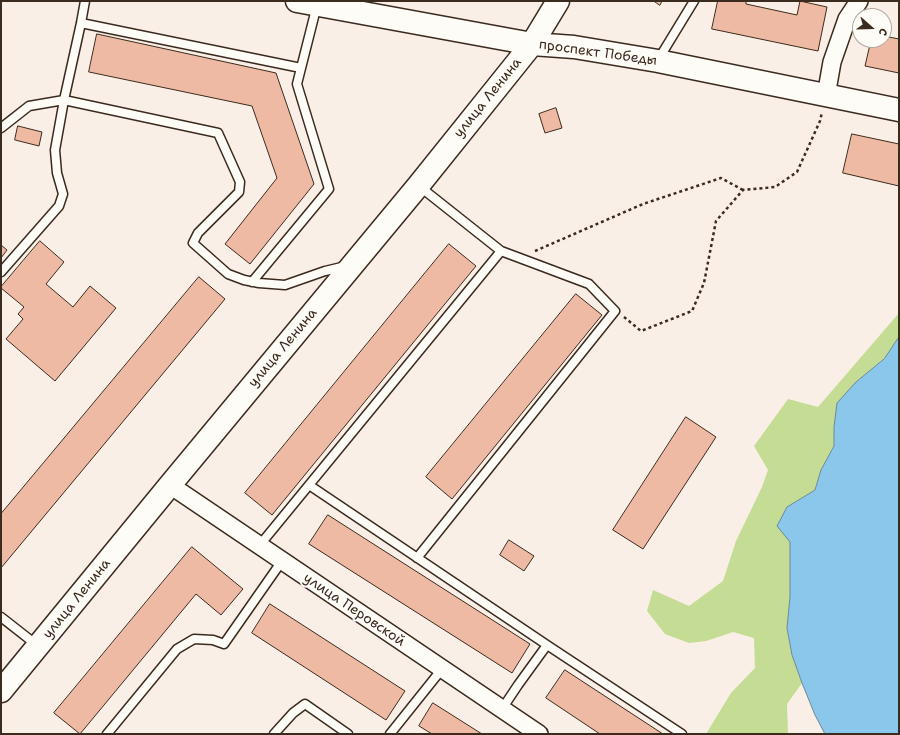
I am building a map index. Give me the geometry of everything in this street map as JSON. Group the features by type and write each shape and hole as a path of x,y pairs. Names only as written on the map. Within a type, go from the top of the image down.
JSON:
{"street":[{"name":"улица Ленина","path":"1,691 352,264 418,186 532,44 558,1"},
{"path":"826,96 832,62 847,19 859,1"},
{"name":"проспект Победы","path":"307,3 532,44 574,47 658,61 899,110"},
{"name":"улица Перовской","path":"170,485 539,734"}],"lane":[{"path":"1,272 59,206 63,194 56,173 55,150 64,100 81,23 84,1"},
{"path":"658,61 694,1"},
{"path":"252,282 329,189 297,84 301,68 307,3"},
{"path":"81,23 301,68"},
{"path":"1,128 29,106 64,100 218,133 240,182 239,192 198,233 193,243 228,274 244,280 259,283 285,286 325,271 352,264"},
{"path":"417,558 616,311 589,284 501,251 418,186"},
{"path":"260,546 501,251"},
{"path":"309,485 682,734"},
{"path":"106,734 178,649 194,639 213,640 224,644 282,561"},
{"path":"1,617 38,646"},
{"path":"502,709 518,684 547,645"},
{"path":"390,734 442,669"},
{"path":"274,734 293,713 305,704 348,734"}],"path":[{"path":"520,258 643,204 721,178 743,190 775,187 797,172 820,121 826,96"},
{"path":"616,311 641,331 692,311 704,283 716,221 743,190"}],"green space":[{"path":"899,313 899,337 884,359 856,382 834,427 834,446 821,470 815,490 787,507 790,542 790,597 787,628 792,655 802,683 787,704 788,734 706,734 731,693 755,668 754,638 733,632 706,641 689,643 665,634 647,611 653,590 689,606 723,581 736,541 762,487 768,470 754,446 788,399 818,407"}],"water":[{"path":"899,337 899,734 825,734 815,715 792,655 787,628 790,597 790,542 777,526 787,507 815,490 821,470 834,446 834,427 837,403 856,382 884,359"}],"building":[{"path":"654,1 662,1 660,5"},
{"path":"718,1 746,1 746,4 797,15 800,1 827,7 818,51 712,29"},
{"path":"97,34 276,73 314,184 250,264 225,244 277,178 252,106 89,72"},
{"path":"892,38 899,39 899,73 865,66 869,48 892,48"},
{"path":"556,108 562,128 545,133 539,114"},
{"path":"18,126 42,132 39,146 15,140"},
{"path":"852,134 899,144 899,186 843,173"},
{"path":"40,241 64,262 46,284 73,307 90,286 116,308 55,381 6,339 23,319 18,314 24,307 1,287"},
{"path":"449,244 476,266 272,515 245,493"},
{"path":"1,245 7,250 1,258"},
{"path":"199,277 225,299 1,568 1,514"},
{"path":"576,294 602,315 452,499 426,477"},
{"path":"686,417 716,437 643,549 613,530"},
{"path":"328,515 530,644 512,673 309,544"},
{"path":"509,540 534,556 524,571 500,555"},
{"path":"192,547 243,589 221,615 196,594 80,734 54,713"},
{"path":"270,604 405,691 386,720 252,633"},
{"path":"565,670 663,734 600,734 546,698"},
{"path":"433,703 482,734 432,734 419,726"}]}
